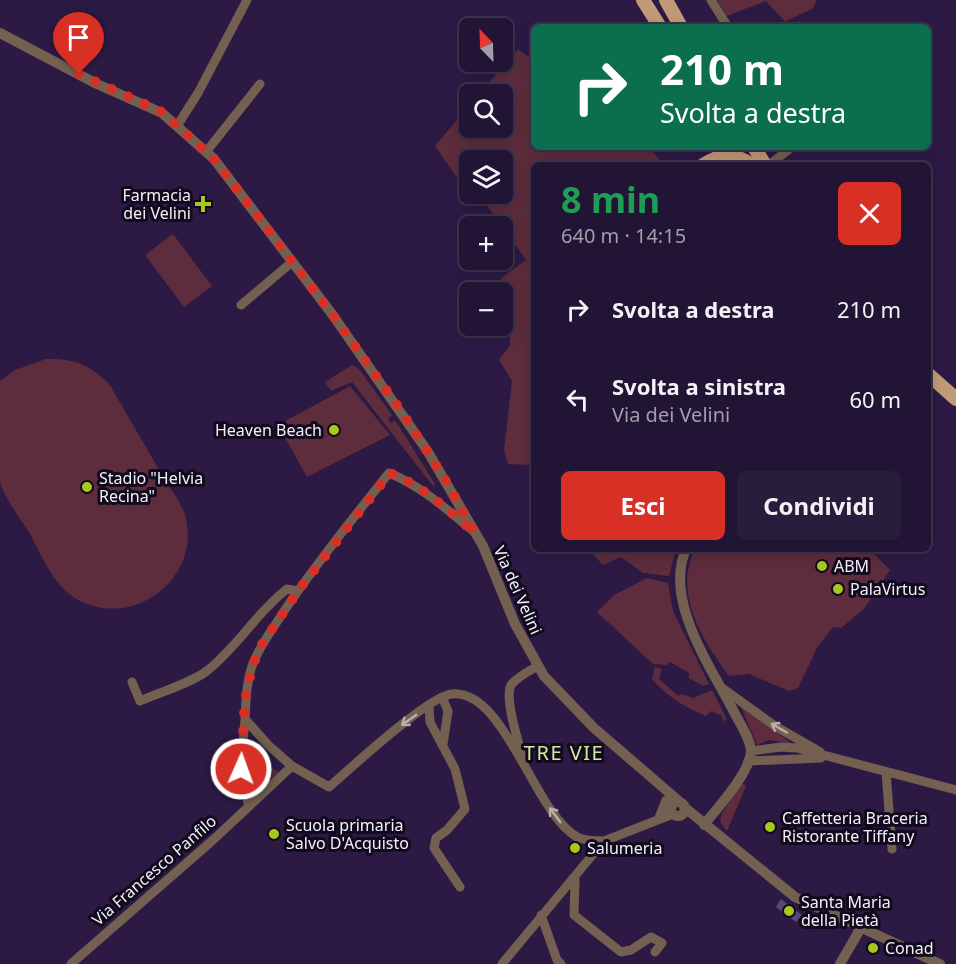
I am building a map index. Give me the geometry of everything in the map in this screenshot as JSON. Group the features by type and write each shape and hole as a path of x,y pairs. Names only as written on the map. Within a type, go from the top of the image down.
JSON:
{"main road":[{"path":"643,0 658,24"},
{"path":"666,0 680,24"},
{"path":"757,150 768,162"},
{"path":"709,157 735,156 747,162"},
{"path":"931,377 956,399"}],"street":[{"path":"177,126 198,93 248,0"},
{"path":"711,0 726,24"},
{"name":"Via dei Velini","path":"0,33 97,84 162,112 221,168 402,412 446,481 490,561 515,624 538,666 544,676 577,712 659,786 675,808 704,825 795,897 940,964"},
{"path":"206,152 260,84"},
{"path":"770,162 788,150"},
{"path":"241,305 292,262"},
{"path":"249,806 242,784 240,754 245,719 245,699 252,668 260,647 298,591 390,473 408,480 427,493 475,533"},
{"path":"685,552 680,569 681,598 693,630 748,740 750,756 736,783 704,825"},
{"path":"132,682 140,701 207,672 238,642 277,597 287,589 298,591"},
{"path":"526,769 509,702 509,689 513,682 538,666"},
{"path":"722,688 775,726 830,757"},
{"path":"245,719 268,746 292,766 329,788 387,736 442,697 452,694 468,698 483,705 499,724 555,816 568,830 578,837 604,841"},
{"path":"442,697 448,711 443,744"},
{"path":"429,706 430,722 455,769 465,809 447,830 436,838 434,848 460,887"},
{"path":"750,756 830,757 956,790"},
{"name":"Via Francesco Panfilo","path":"71,964 292,766"},
{"path":"886,772 892,849"},
{"path":"659,818 675,808"},
{"path":"502,964 604,841 659,818 675,808"},
{"path":"573,878 575,880 574,915 621,952 631,950 651,937 663,943 655,952"},
{"path":"541,915 557,960 561,964"},
{"path":"840,964 862,926"}],"shaded area":[{"path":"717,0 817,0 813,8 785,22 766,1 727,16"},
{"path":"518,49 531,59 531,150 652,150 662,162 531,162 531,467 508,464 504,450 512,381 499,360 510,345 510,336 513,336 513,282 501,282 501,278 526,260 513,242 513,216 495,216 485,204 513,204 513,150 459,150 459,181 435,146 459,118 459,138 513,138 513,84 488,84 498,72 513,72 513,55"},
{"path":"173,234 212,286 184,307 145,255"},
{"path":"46,359 81,364 96,372 110,385 185,515 188,538 183,560 173,578 158,593 139,604 118,608 97,607 67,592 48,568 1,486 0,381 15,370"},
{"path":"352,365 359,369 392,415 388,419 391,423 395,421 397,423 435,484 433,486 352,382 331,391 325,382"},
{"name":"Heaven Beach","path":"350,386 390,435 307,477 278,425"},
{"path":"591,552 675,552 669,576 643,573 621,557 603,565"},
{"path":"694,552 872,552 890,570 864,609 841,628 833,627 818,646 798,688 789,691 749,674 729,676 709,647 694,616 687,583"},
{"path":"647,578 668,583 673,611 709,684 703,686 689,678 689,673 670,662 666,665 653,664 597,612 614,595"},
{"path":"655,667 662,669 659,679 678,696 682,694 693,698 712,690 727,720 723,721 722,716 711,711 706,716 670,696 652,679"},
{"path":"741,707 793,744 770,740 757,745"},
{"path":"264,760 278,772 252,799 247,795 248,776"},
{"path":"742,783 746,786 727,831 720,822 722,813"}],"building":[{"name":"Santa Maria della Pietà","path":"781,899 802,915 796,922 776,907"}],"place":[{"name":"Farmacia dei Velini","path":"203,204"},
{"name":"Heaven Beach","path":"334,430"},
{"name":"Stadio \"Helvia Recina\"","path":"87,487"},
{"name":"ABM","path":"822,566"},
{"name":"PalaVirtus","path":"838,589"},
{"name":"Caffetteria Braceria Ristorante Tiffany","path":"770,827"},
{"name":"Scuola primaria Salvo D'Acquisto","path":"274,834"},
{"name":"Salumeria","path":"575,848"},
{"name":"Santa Maria della Pietà","path":"789,911"},
{"name":"Conad","path":"873,948"}],"district":[{"name":"TRE VIE","path":"564,753"}],"route":[{"path":"79,74 162,112 214,159 332,314 402,412 446,481 475,533 427,493 408,480 390,473 346,526 260,647 252,668 245,699 245,719 240,754 241,769"}]}
